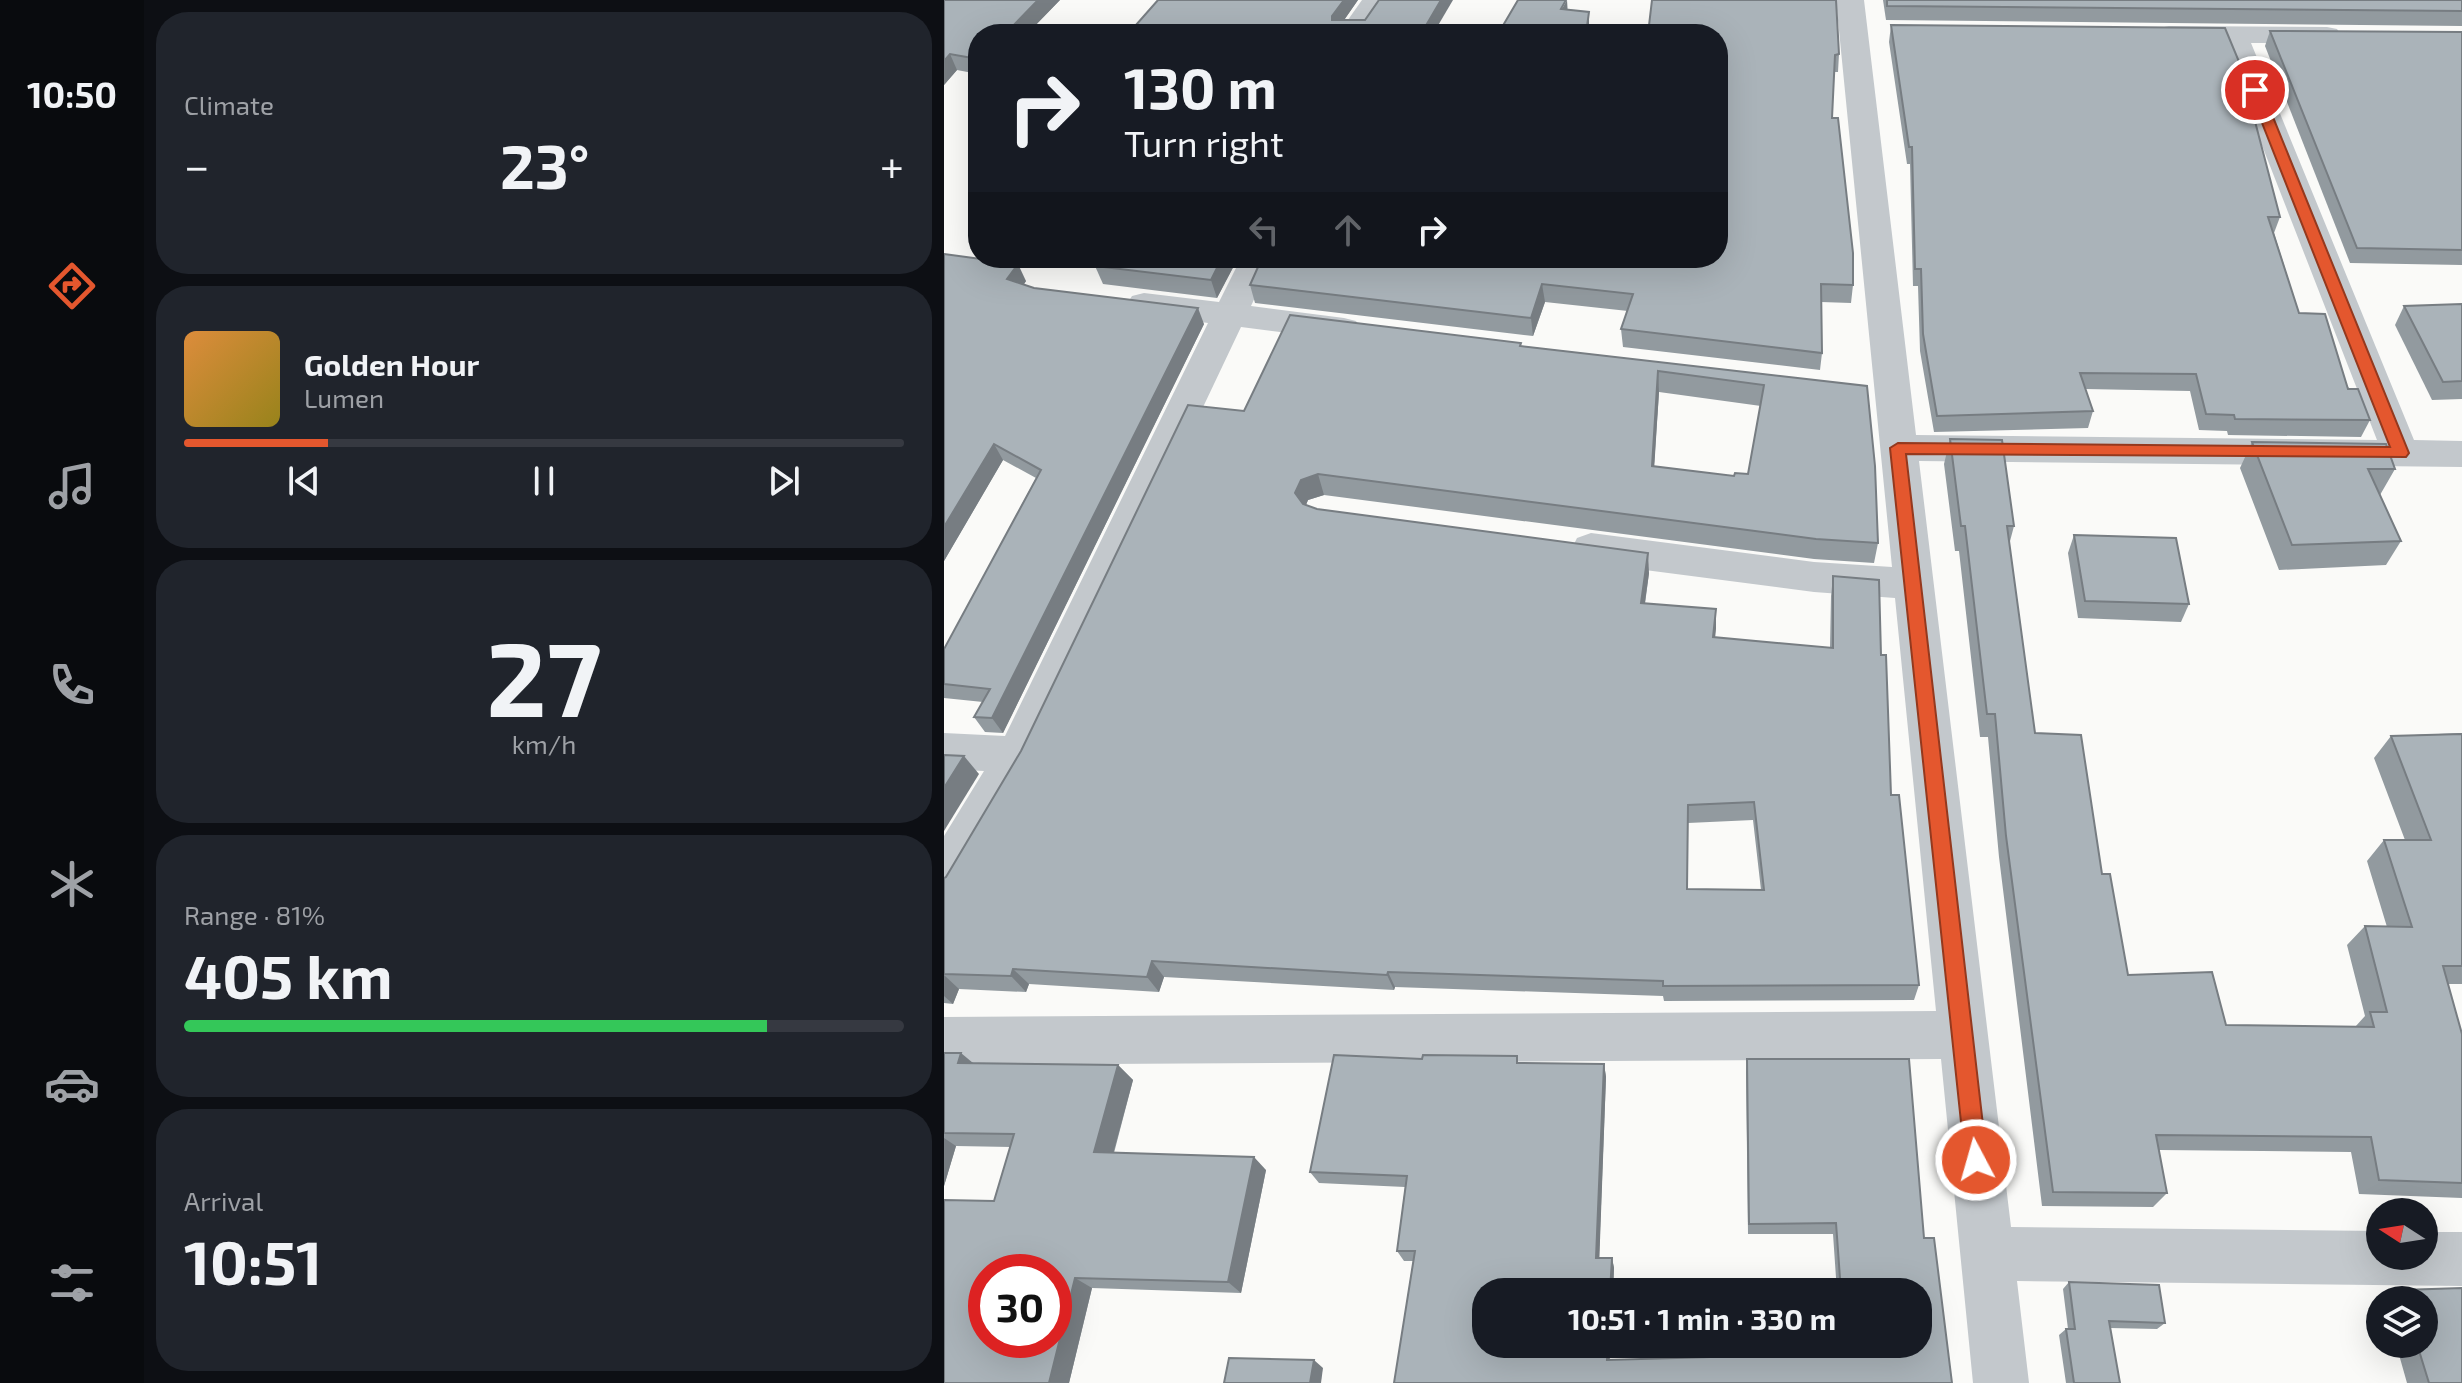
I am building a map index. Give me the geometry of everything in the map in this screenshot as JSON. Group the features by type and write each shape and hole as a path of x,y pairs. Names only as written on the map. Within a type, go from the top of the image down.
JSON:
{"street":[{"path":"1359,24 1376,0"},
{"path":"1865,20 1876,393 1898,448 2001,1383"},
{"path":"2139,33 2355,35"},
{"path":"2233,34 2401,453"},
{"path":"944,877 1017,755 1252,268"},
{"path":"1120,301 1376,333"},
{"path":"1898,448 2462,454"},
{"path":"1556,544 1814,577 1913,584"},
{"path":"944,751 1017,755"},
{"path":"944,1041 1962,1035"},
{"path":"1986,1254 2462,1259"}],"building":[{"path":"944,0 1038,0 1015,24 968,24 968,57 950,54 944,61"},
{"path":"1158,0 1344,0 1332,20 1365,20 1379,0 1441,0 1427,24 1137,24"},
{"path":"1518,0 1566,0 1561,9 1589,12 1587,24 1504,24"},
{"path":"1652,0 1836,0 1839,54 1835,55 1832,118 1838,118 1853,253 1853,285 1821,284 1822,353 1621,329 1633,294 1542,284 1531,318 1250,285 1258,268 1728,268 1728,24 1649,24"},
{"path":"1887,0 2462,0 2462,11 1887,6"},
{"path":"1891,25 2225,28 2240,64 2280,217 2268,217 2299,313 2325,314 2348,389 2358,389 2370,420 2235,419 2234,415 2206,414 2196,374 2080,373 2093,411 1937,416 1923,334 1921,269 1915,269 1912,147 1909,147"},
{"path":"2270,31 2462,32 2462,250 2357,248"},
{"path":"944,254 968,257 968,268 1015,268 1007,279 1034,288 1198,308 992,718 974,717 990,689 944,684 944,649 1041,470 994,444 944,527"},
{"path":"1112,268 1217,268 1211,280"},
{"path":"2462,304 2462,381 2443,382 2404,306"},
{"path":"1290,315 1521,343 1520,346 1867,386 1878,543 1816,539 1318,474 1301,480 1295,493 1303,504 1317,509 1648,553 1641,603 1716,609 1713,637 1833,648 1833,576 1879,580 1881,655 1886,655 1891,795 1899,795 1919,985 1663,986 1663,981 1388,972 1387,975 1152,961 1147,977 1013,969 1011,976 944,974 944,878 1021,751 1188,405 1244,411","holes":["1658,371 1764,385 1748,474 1735,473 1734,476 1652,466","1754,802 1764,890 1687,889 1688,805"]},
{"path":"1950,439 2002,440 2014,526 2007,526 2035,733 2081,735 2102,874 2110,874 2128,975 2212,972 2226,1025 2374,1027 2370,1012 2387,1012 2365,926 2412,927 2384,840 2431,840 2391,736 2462,734 2462,966 2443,966 2462,1034 2462,1183 2379,1180 2371,1137 2156,1135 2167,1193 2053,1192 2006,836 1995,714 1987,714 1965,526 1961,526"},
{"path":"2252,442 2386,444 2395,469 2368,469 2401,541 2292,545"},
{"path":"2074,535 2176,538 2189,604 2085,601"},
{"path":"944,755 964,756 944,788"},
{"path":"944,1053 961,1053 958,1063 1118,1065 1094,1152 1254,1157 1228,1282 1075,1278 1072,1290 1072,1254 968,1254 968,1358 1055,1358 1049,1383 944,1383 944,1200 994,1201 1014,1134 944,1133"},
{"path":"1334,1055 1422,1059 1423,1055 1517,1056 1517,1063 1604,1064 1596,1258 1612,1258 1611,1278 1472,1278 1472,1358 1932,1358 1932,1278 1840,1278 1836,1223 1749,1224 1747,1059 1909,1059 1924,1238 1934,1238 1952,1383 1394,1383 1415,1251 1397,1251 1407,1176 1310,1172"},
{"path":"2069,1282 2159,1285 2165,1323 2109,1321 2120,1383 2074,1383 2066,1329 2075,1329"},
{"path":"2462,1288 2462,1383 2429,1383 2421,1358 2438,1358 2438,1289"},
{"path":"1229,1358 1314,1360 1310,1383 1224,1383"}],"route":[{"path":"1976,1160 1898,448 2401,453 2255,90"}]}
